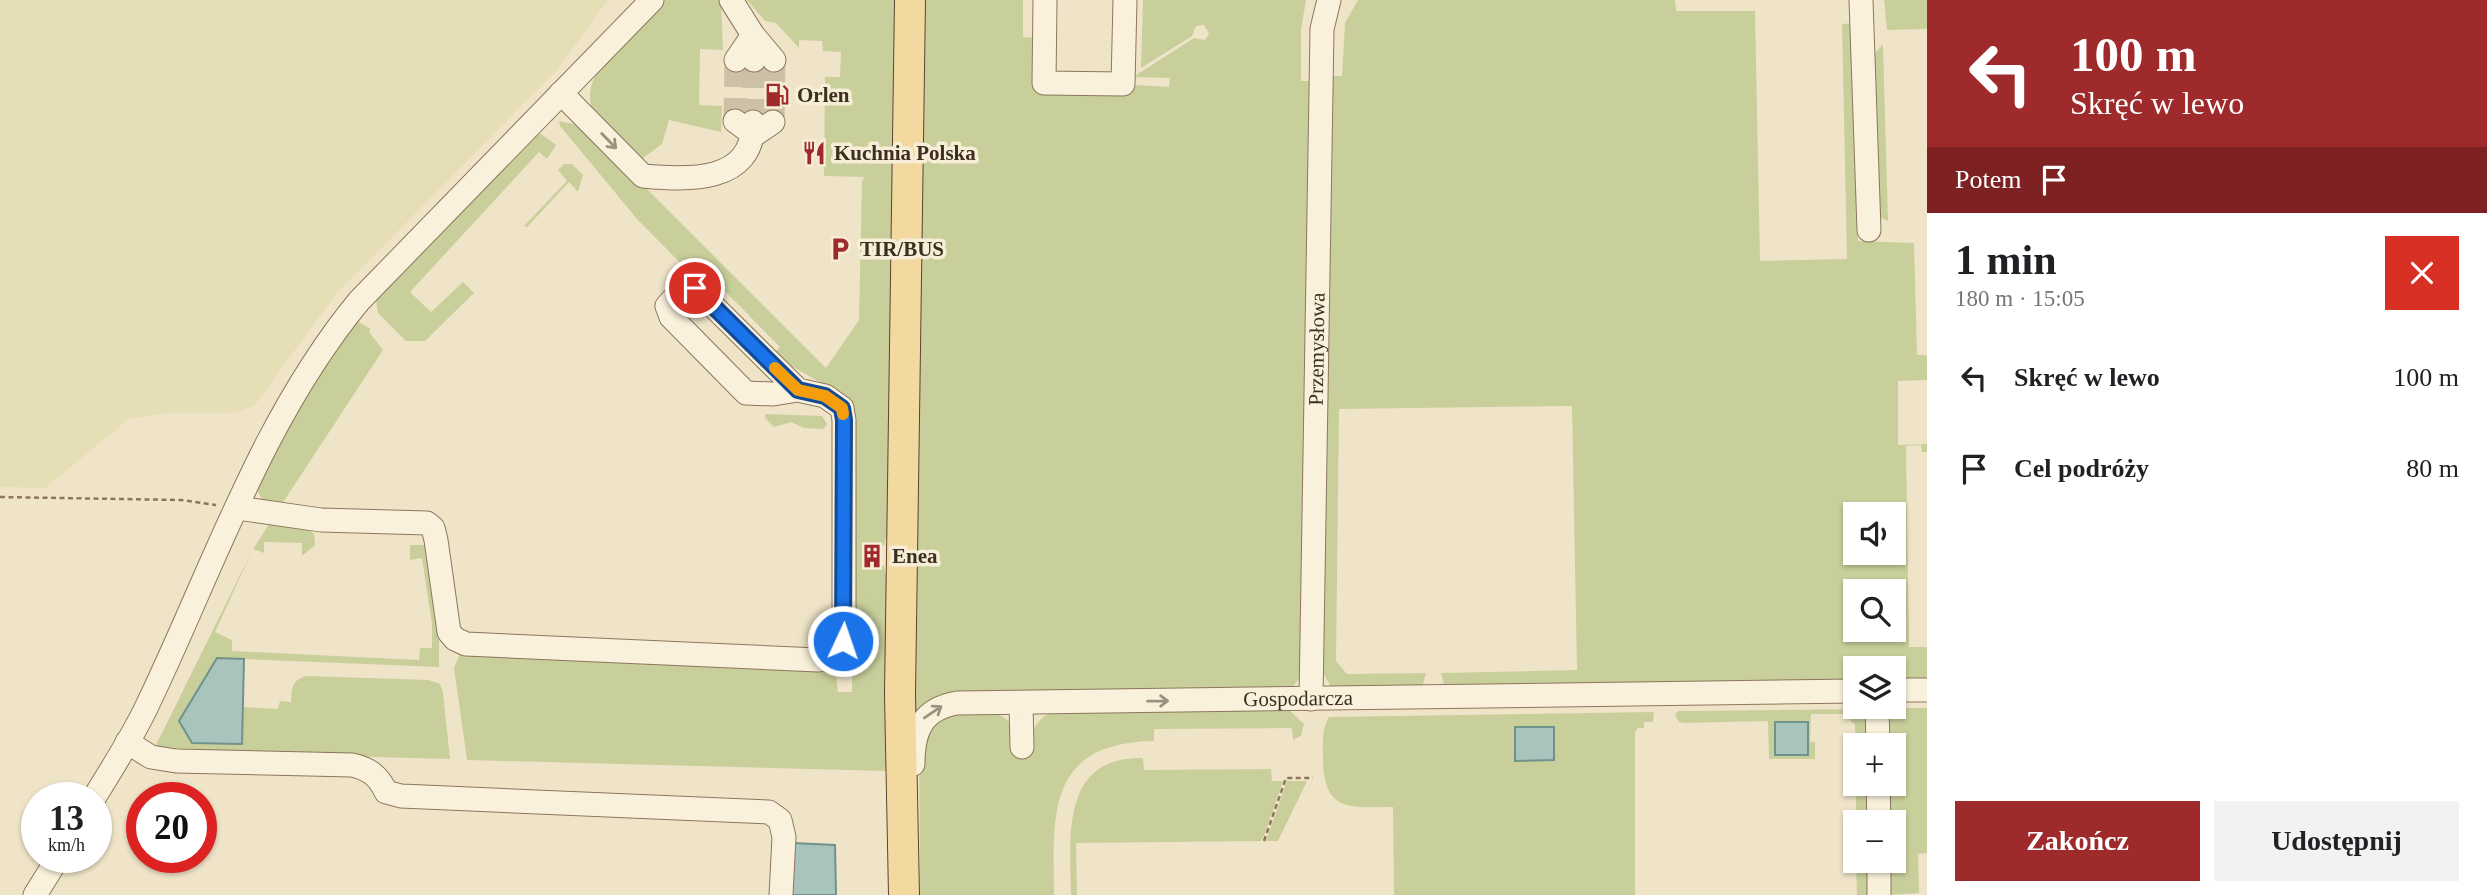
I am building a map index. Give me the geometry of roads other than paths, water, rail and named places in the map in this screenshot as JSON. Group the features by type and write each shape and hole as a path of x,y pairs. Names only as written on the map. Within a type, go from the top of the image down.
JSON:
{"main road":[{"path":"904,895 900,694 910,0"},
{"path":"910,80 918,46 922,0"}],"street":[{"path":"103,782 127,742 276,423 340,326 359,302 652,0"},
{"path":"731,0 753,35 755,60"},
{"path":"1045,0 1044,83 1123,84 1125,0"},
{"name":"Przemysłowa","path":"1311,699 1322,29 1329,0"},
{"path":"1861,0 1870,230"},
{"path":"561,93 643,176 691,178 729,170 743,156 754,125"},
{"path":"237,508 321,520 427,523 433,528 436,540 449,632 455,639 466,644 818,660 836,654 844,630 842,408 825,396 798,390 773,394 746,393 671,317 667,306 684,288 695,288 798,390"},
{"path":"1906,690 1927,690"},
{"name":"Gospodarcza","path":"912,895 915,873 913,752 919,725 930,712 946,705 1843,691"},
{"path":"1021,703 1022,747"},
{"path":"127,742 151,757 176,761 352,765 368,769 380,778 386,792 401,796 769,812 780,820 784,837 781,895"},
{"path":"35,895 49,873"},
{"path":"1879,873 1879,895"}],"water":[{"path":"217,658 244,659 242,744 192,743 179,721"},
{"path":"1775,722 1808,722 1808,755 1775,755"},
{"path":"1515,727 1554,727 1554,760 1515,761"},
{"path":"792,843 835,845 836,895 791,895"}],"tunnel":[{"path":"735,121 736,60"},
{"path":"753,122 754,60"},
{"path":"773,122 774,60"}],"place":[{"name":"Orlen","path":"777,95"},
{"name":"Kuchnia Polska","path":"814,153"},
{"name":"TIR/BUS","path":"840,249"},
{"name":"Enea","path":"872,556"}]}
